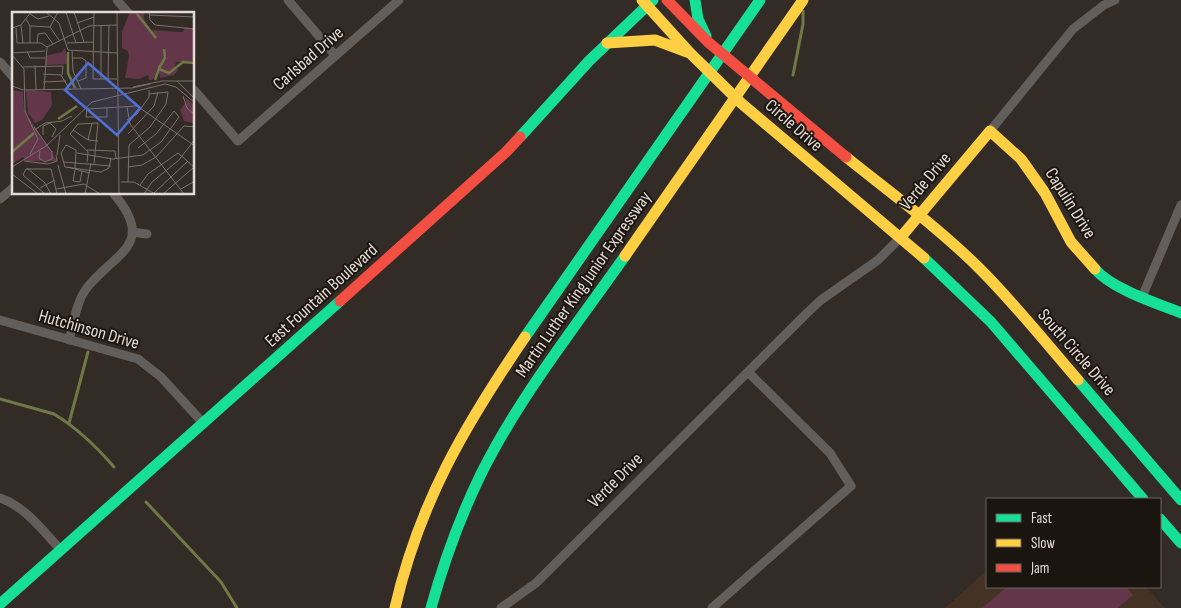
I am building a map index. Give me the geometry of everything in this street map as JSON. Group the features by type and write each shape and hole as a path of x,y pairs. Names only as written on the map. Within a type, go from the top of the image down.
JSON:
{"main road":[{"name":"Circle Drive","path":"667,0 708,42 940,234"},
{"path":"695,0 699,22 708,42"},
{"name":"Martin Luther King Junior Expressway","path":"395,608 417,530 429,500 453,451 499,376 760,0"},
{"name":"Martin Luther King Junior Expressway","path":"431,608 455,530 484,467 504,431 706,137 803,0"},
{"name":"Circle Drive","path":"647,2 695,56 776,134 901,237 991,322 1142,498"},
{"name":"East Fountain Boulevard","path":"0,604 204,424 506,152 589,61 647,2"},
{"path":"607,44 655,40 678,47 695,56"},
{"name":"Verde Drive","path":"901,237 990,131"},
{"name":"Capulin Drive","path":"990,131 1021,159 1045,193 1071,242 1102,277 1142,297 1181,313"},
{"name":"South Circle Drive","path":"940,234 978,268 1008,299 1181,500"},
{"path":"1161,520 1181,543"}],"street":[{"path":"117,0 127,12"},
{"path":"288,0 335,55"},
{"name":"Carlsbad Drive","path":"195,91 238,141 399,0"},
{"name":"Verde Drive","path":"990,131 1073,29 1104,5 1115,0"},
{"path":"0,62 12,76"},
{"path":"0,199 12,189"},
{"path":"70,340 80,301 85,291 124,252 131,241 132,221 115,195"},
{"path":"1142,297 1181,205"},
{"path":"132,232 147,234"},
{"name":"Verde Drive","path":"501,608 536,583 821,300 878,260 901,237"},
{"name":"Hutchinson Drive","path":"0,320 138,359 161,377 204,424"},
{"path":"712,608 851,486 830,453 748,372"},
{"path":"0,498 15,505 28,515 61,550"}],"shaded area":[{"path":"986,571 986,588 1147,588 1165,608 945,608"},
{"path":"1006,588 1127,588 1133,595 1118,608 982,608"}],"waterway":[{"path":"793,75 803,24 803,11"},
{"path":"69,423 88,352"},
{"path":"0,399 54,414 86,438 114,467"},
{"path":"146,502 221,582 237,608"}],"traffic: fast":[{"path":"520,137 589,61 653,0"},
{"path":"695,0 698,19 706,36"},
{"path":"525,337 760,0"},
{"path":"431,608 459,523 496,445 549,362 625,256"},
{"path":"924,258 991,322 1142,498"},
{"path":"1095,269 1112,283 1123,289 1181,313"},
{"path":"0,604 340,301"},
{"path":"1078,380 1181,500"},
{"path":"1161,520 1181,543"}],"traffic: slow":[{"path":"642,0 690,53 741,103 924,258"},
{"path":"625,256 803,0"},
{"path":"607,43 655,40 687,52"},
{"path":"901,237 990,131 1021,159 1045,193 1071,242 1095,269"},
{"path":"846,157 948,239 980,269 1006,296 1078,380"},
{"path":"395,608 417,534 446,466 483,402 525,337"}],"traffic: jam":[{"path":"667,0 708,42 846,157"},
{"path":"340,301 506,152 520,137"}]}
